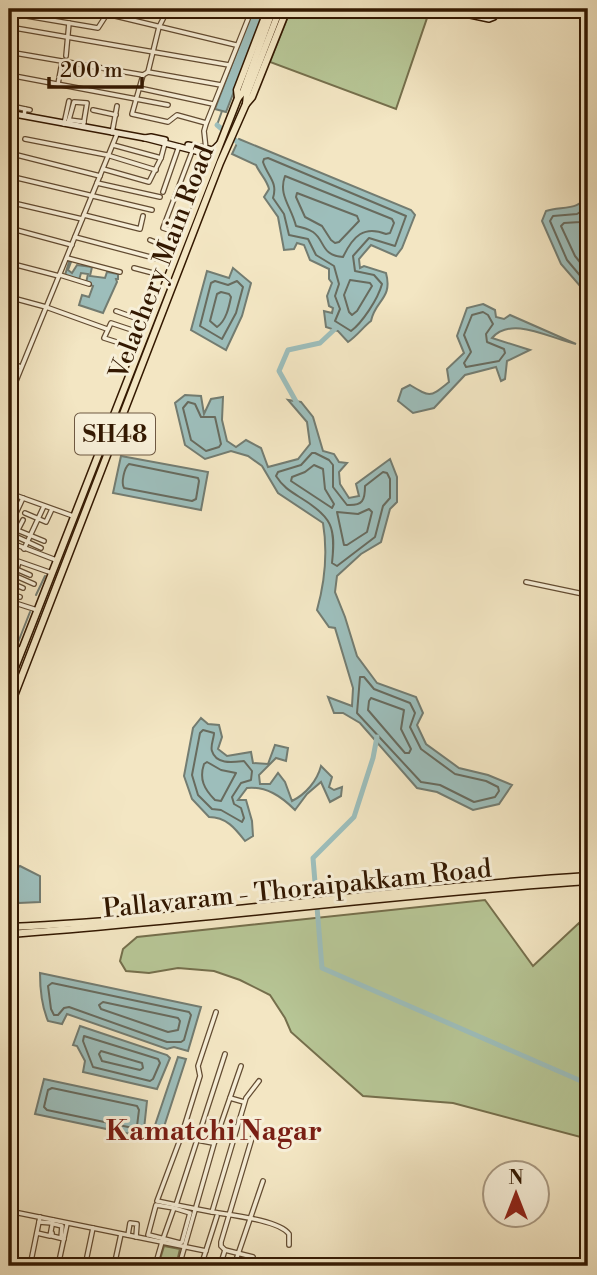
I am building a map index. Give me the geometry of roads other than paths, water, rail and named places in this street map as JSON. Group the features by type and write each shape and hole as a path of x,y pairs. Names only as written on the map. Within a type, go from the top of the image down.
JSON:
{"main road":[{"path":"242,95 237,90 268,9"},
{"name":"SH48","path":"246,104 242,95 273,9"},
{"path":"284,10 294,9"},
{"path":"416,9 456,12 489,19 494,17 498,9"},
{"name":"SH48","path":"242,95 284,10"},
{"name":"Velachery Main Road","path":"9,680 183,235 219,150 252,97 284,10"},
{"name":"Velachery Main Road","path":"9,709 138,374 225,129 242,95"},
{"path":"9,113 26,112 193,149 219,150"},
{"path":"145,138 219,150"},
{"path":"130,371 138,374"},
{"name":"Pallavaram - Thoraipakkam Road","path":"9,934 482,885 588,878"},
{"name":"Pallavaram - Thoraipakkam Road","path":"9,927 86,926"}],"street":[{"path":"55,9 87,15"},
{"path":"148,72 159,27 168,9"},
{"path":"206,149 206,122 250,9"},
{"path":"9,13 100,28 107,15 236,45"},
{"path":"66,56 69,23"},
{"path":"9,27 229,65"},
{"path":"9,52 143,75 148,72 221,85"},
{"path":"58,84 62,61"},
{"path":"9,75 168,105"},
{"path":"143,75 132,112 134,116 168,122 177,115 206,122"},
{"path":"139,88 214,104"},
{"path":"67,123 76,101 88,104 84,125"},
{"path":"67,123 70,102"},
{"path":"9,398 113,145 117,106"},
{"path":"16,107 26,112"},
{"path":"93,110 116,114"},
{"path":"25,139 108,155 156,170"},
{"path":"103,169 149,182 166,143"},
{"path":"113,145 161,158"},
{"path":"97,183 162,195 179,146"},
{"path":"163,229 193,149"},
{"path":"9,153 100,176"},
{"path":"9,176 152,210"},
{"path":"9,201 140,229 143,216"},
{"path":"155,225 183,235"},
{"path":"9,228 72,245"},
{"path":"75,237 173,263"},
{"path":"150,240 178,251"},
{"path":"67,258 120,272"},
{"path":"9,263 89,284"},
{"path":"134,268 168,277"},
{"path":"9,297 107,329"},
{"path":"116,311 138,319 134,331 128,346 104,338 111,323 134,331 144,335"},
{"path":"9,362 21,367"},
{"path":"9,494 73,517"},
{"path":"9,509 15,496"},
{"path":"9,528 23,498"},
{"path":"24,549 44,506"},
{"path":"25,513 46,522 52,509"},
{"path":"23,520 10,543 57,560"},
{"path":"18,530 44,541"},
{"path":"15,537 41,548"},
{"path":"9,558 52,573"},
{"path":"19,562 10,582 9,593 20,597"},
{"path":"9,566 30,575"},
{"path":"9,573 34,584"},
{"path":"10,582 23,587"},
{"path":"526,582 588,595"},
{"path":"9,601 37,610"},
{"path":"9,609 15,612"},
{"path":"9,646 22,650"},
{"path":"157,1201 181,1137 200,1076 198,1066 216,1013"},
{"path":"155,1266 225,1054"},
{"path":"178,1266 214,1143 241,1066"},
{"path":"212,1212 245,1102 249,1092 259,1081"},
{"path":"230,1098 245,1102"},
{"path":"181,1137 214,1143"},
{"path":"251,1138 220,1242 225,1250 253,1257"},
{"path":"234,1266 263,1181"},
{"path":"150,1200 157,1201 175,1207 190,1213 183,1242 162,1241 148,1234 156,1205 175,1207 195,1209 251,1218 287,1230 289,1245"},
{"path":"144,1238 153,1207"},
{"path":"9,1211 41,1221 67,1223 204,1250"},
{"path":"9,1239 15,1212"},
{"path":"201,1266 217,1216"},
{"path":"30,1266 41,1221"},
{"path":"39,1233 50,1236 53,1222"},
{"path":"53,1222 51,1236 62,1239"},
{"path":"53,1222 62,1226 58,1266"},
{"path":"62,1239 67,1223"},
{"path":"128,1235 130,1223 137,1224 136,1237"},
{"path":"85,1266 93,1228"},
{"path":"114,1266 121,1234"},
{"path":"220,1266 225,1250"}],"water":[{"path":"253,9 266,9 226,112 215,109"},
{"path":"239,139 411,210 415,215 396,256 371,245 359,259 360,268 364,266 386,273 388,282 371,321 348,342 338,331 326,327 324,311 332,313 333,308 329,306 327,296 332,283 329,269 310,260 304,245 297,243 294,249 284,250 278,217 264,197 269,189 267,183 256,165 232,154"},
{"path":"588,194 587,294 561,264 542,221 546,211 575,206"},
{"path":"69,262 68,270 72,273 77,265 92,267 90,276 105,278 107,272 118,274 103,313 79,305 82,295 89,297 93,286 86,283 88,274 81,273 79,280 65,275"},
{"path":"233,268 251,283 242,316 226,350 191,330 207,271 229,278"},
{"path":"483,304 495,310 496,317 504,319 510,315 576,344 521,328 500,331 492,338 530,350 507,361 505,379 501,381 496,367 465,375 434,408 413,413 398,401 402,389 410,385 430,394 449,382 447,369 464,353 457,336 467,308"},
{"path":"185,395 201,396 204,414 211,399 223,397 222,420 227,441 236,447 246,440 261,448 268,467 298,459 310,444 307,422 288,400 301,402 313,417 323,451 334,454 339,462 347,463 339,472 340,484 349,498 359,496 356,484 390,459 397,477 397,502 390,509 381,542 361,554 337,576 335,592 357,656 377,683 416,697 423,713 417,725 426,744 459,768 488,775 512,785 499,804 473,810 437,792 417,788 360,723 343,713 334,713 328,697 352,706 353,688 335,628 329,627 317,610 325,567 323,523 278,493 262,466 248,456 231,451 205,459 185,445 175,403"},
{"path":"121,456 208,472 201,510 113,493"},
{"path":"201,718 208,724 219,725 222,737 218,749 227,756 251,752 253,763 268,764 275,745 288,748 286,761 276,758 259,775 260,784 270,784 278,773 285,782 292,801 310,786 321,766 332,777 329,787 334,790 342,787 341,796 330,802 321,782 295,810 273,793 247,788 238,800 246,800 252,821 253,836 245,841 230,824 209,817 192,799 184,776 193,728"},
{"path":"20,866 40,876 40,902 19,903 9,892 9,872"},
{"path":"40,973 201,1007 188,1051 174,1047 167,1049 67,1014 62,1024 48,1021 44,1010"},
{"path":"80,1026 167,1055 170,1058 157,1089 83,1072 85,1061 77,1046 73,1045"},
{"path":"178,1057 186,1059 160,1139 150,1140"},
{"path":"44,1079 147,1101 144,1129 140,1136 35,1114"}],"waterway":[{"path":"217,125 222,111"},
{"path":"217,125 241,145"},
{"path":"298,405 279,371 288,350 320,343 336,328"},
{"path":"36,595 45,576"},
{"path":"17,645 30,612"},
{"path":"9,667 15,650"},
{"path":"377,737 354,817 313,858 322,968 588,1084"}],"district":[{"name":"Kamatchi Nagar","path":"214,1130"}]}
